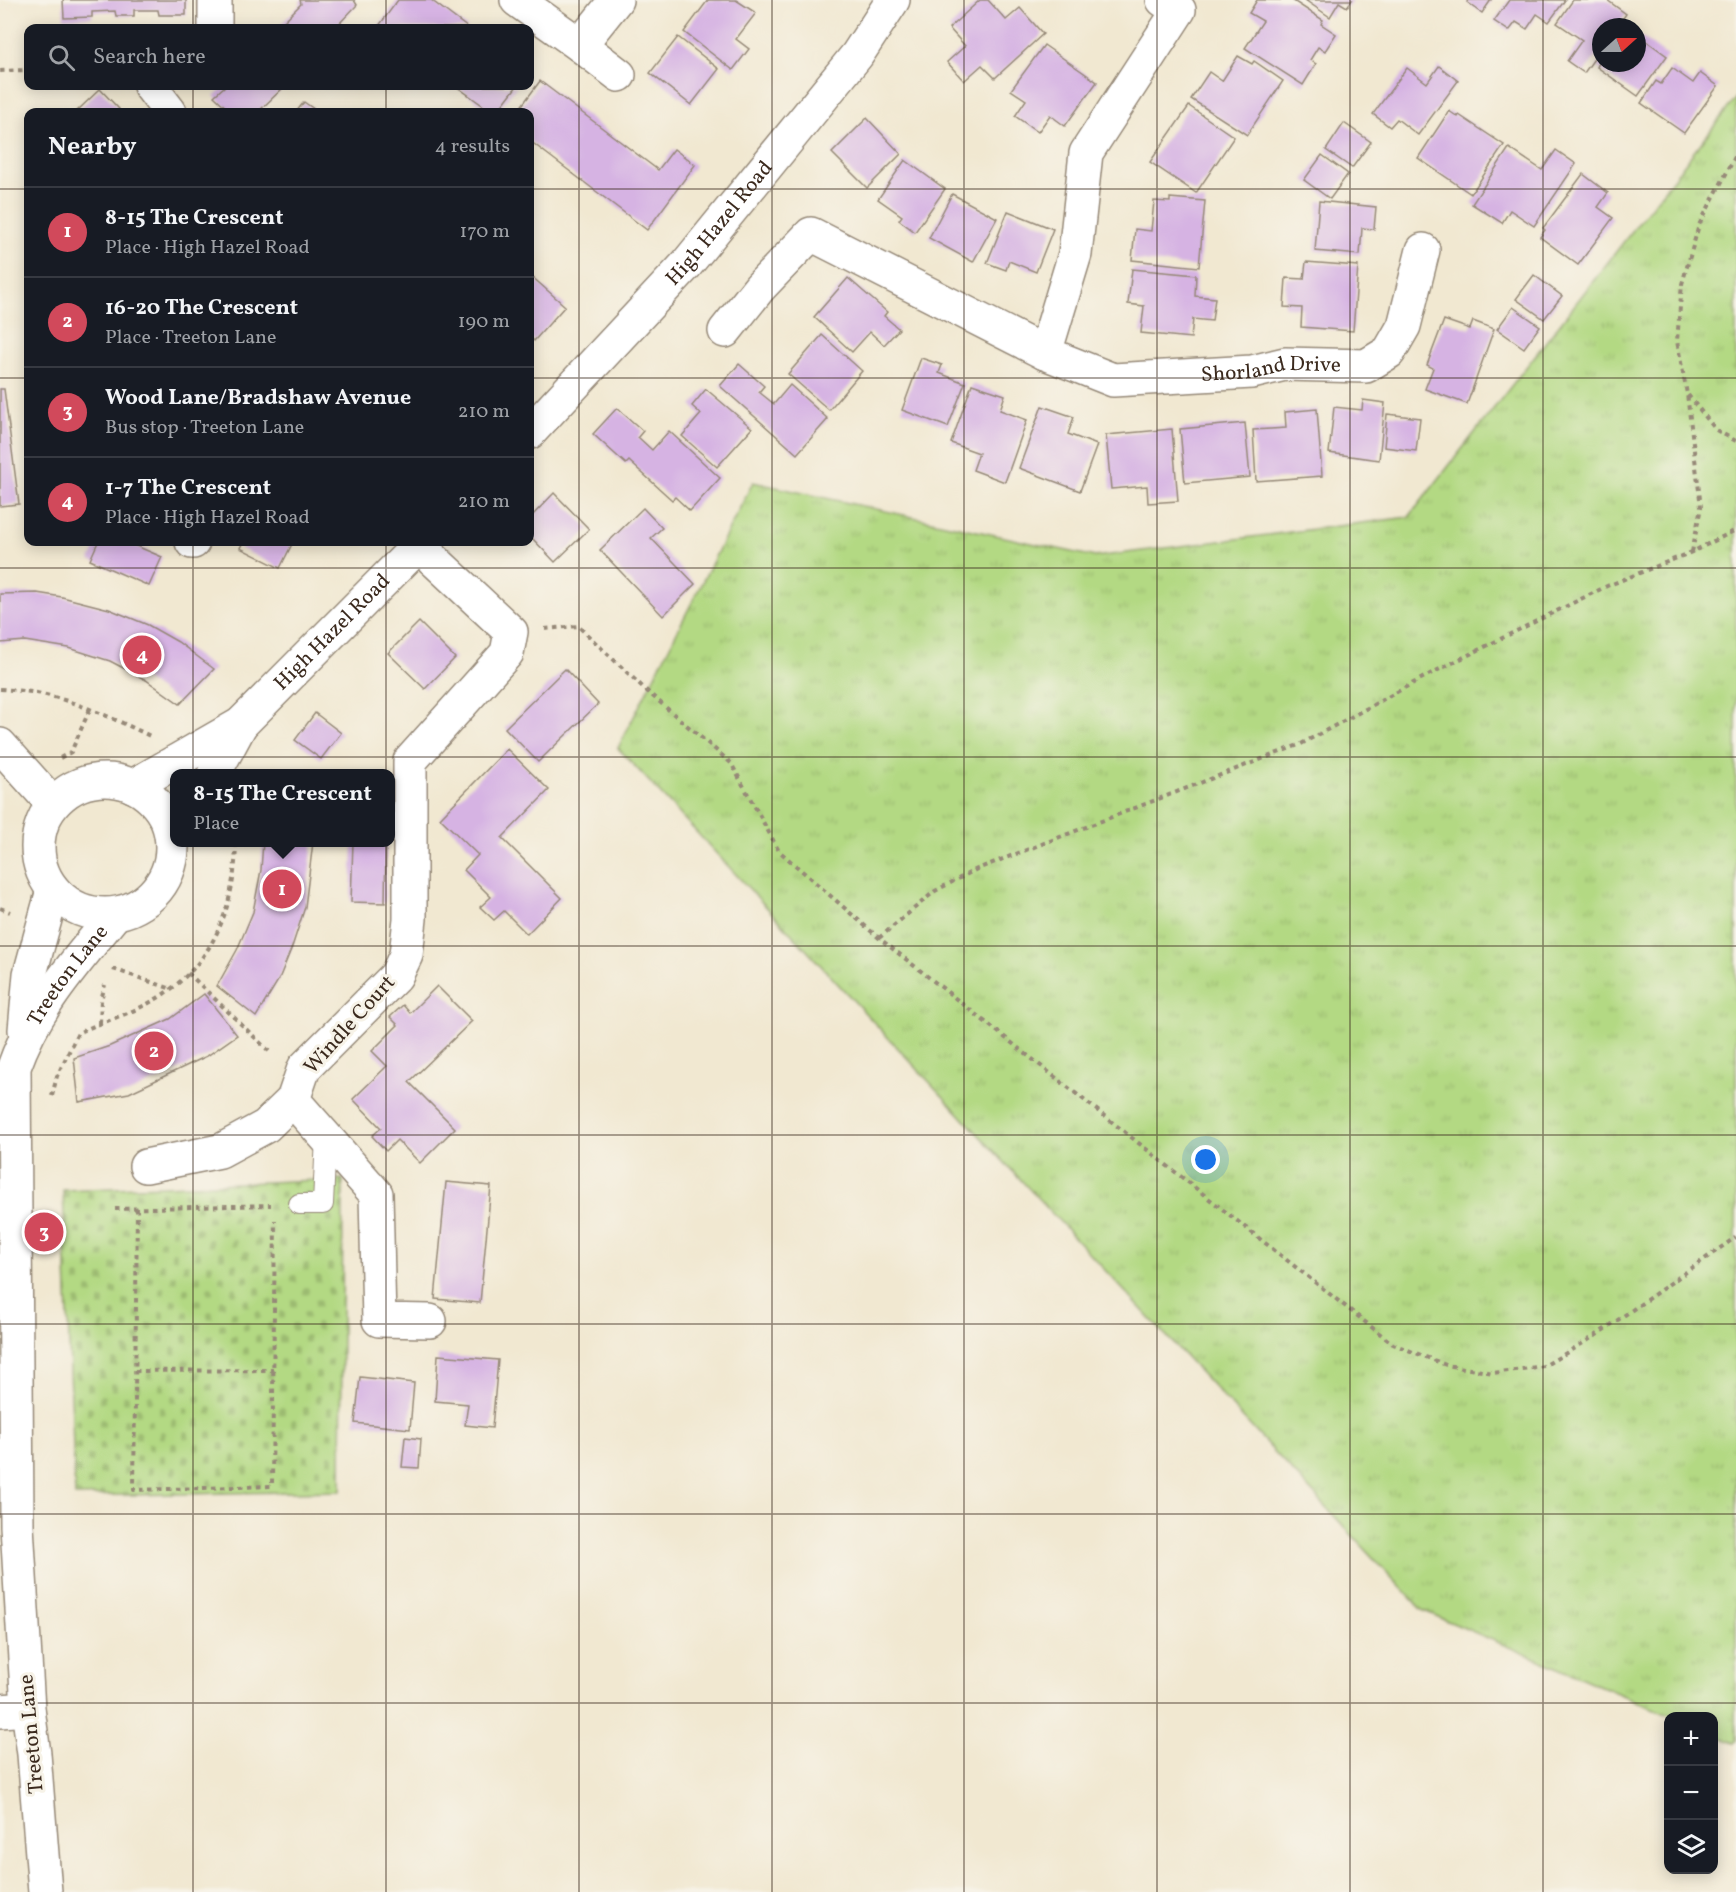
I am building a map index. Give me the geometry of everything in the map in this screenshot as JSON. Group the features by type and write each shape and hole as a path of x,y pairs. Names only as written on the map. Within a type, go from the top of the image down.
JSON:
{"street":[{"path":"215,0 215,24"},
{"path":"517,0 619,75"},
{"path":"580,45 616,0"},
{"name":"High Hazel Road","path":"534,428 686,266 857,55 893,0"},
{"path":"1045,353 1075,254 1086,153 1176,3"},
{"path":"153,90 167,108"},
{"name":"Shorland Drive","path":"725,331 760,287 811,234 1045,353 1113,380 1252,372 1285,364 1366,366 1389,352 1404,326 1423,250"},
{"name":"High Hazel Road","path":"217,769 242,724 417,546"},
{"path":"423,546 511,632"},
{"name":"Windle Court","path":"430,1321 379,1320 376,1194 326,1136 296,1090 304,1068 396,976 406,955 410,919 410,762 507,653 511,632"},
{"name":"High Hazel Road","path":"133,786 242,724"},
{"path":"0,745 53,804"},
{"path":"170,829 162,811 150,796 133,786 112,780 90,781 70,790 53,804 42,824 38,847 42,870 53,890 71,905 92,913 116,914 138,907 156,892 168,872 174,847"},
{"name":"Treeton Lane","path":"24,1038 30,974 53,890"},
{"name":"Treeton Lane","path":"45,1892 34,1754 14,1710 17,1526 14,1067 24,1038 62,977 116,914"},
{"path":"146,1166 220,1151 266,1126 296,1090"}],"lane":[{"path":"299,1204 323,1204 326,1136"}],"path":[{"path":"0,71 24,70"},
{"path":"1692,552 1701,507 1687,394 1677,341 1682,284 1699,225 1736,155"},
{"path":"1687,394 1716,430 1736,441"},
{"path":"879,939 935,891 977,869 1301,744 1430,674 1607,586 1692,552 1736,530"},
{"path":"511,632 578,626 649,693 731,763 779,850 879,939 1393,1344 1446,1365 1492,1373 1544,1366 1595,1336 1736,1237"},
{"path":"0,689 39,693 74,704 107,715 153,738"},
{"path":"50,1100 57,1076 78,1034 150,1002 188,973 213,945 226,913 236,871 236,847"},
{"path":"109,968 170,988"},
{"path":"188,973 296,1090"},
{"path":"100,1023 101,1000 107,979"},
{"path":"115,1209 299,1204"},
{"path":"137,1208 134,1490 272,1486 275,1205"},
{"path":"135,1371 273,1370"}],"green space":[{"path":"1736,98 1736,1741 1734,1743 1718,1736 1718,1712 1664,1713 1422,1610 618,748 753,482 1095,557 1409,517"},
{"path":"343,1179 341,1491 75,1496 63,1190"}],"building":[{"path":"63,0 186,0 186,15 159,15 158,10 134,10 134,16 116,16 115,11 92,12 92,17 64,18"},
{"path":"300,0 354,0 357,5 339,24 281,24 301,4"},
{"path":"398,0 431,0 463,24 380,24"},
{"path":"708,0 736,0 756,13 736,39 749,49 733,70 684,32"},
{"path":"980,0 988,0 1006,20 1020,8 1043,34 995,78 982,65 964,81 947,62 965,46 949,28"},
{"path":"1257,0 1292,0 1323,20 1321,24 1336,34 1325,51 1318,47 1310,60 1316,64 1303,85 1245,48 1263,21 1249,13"},
{"path":"1305,0 1352,0 1347,7 1339,2 1330,17"},
{"path":"1468,0 1491,0 1482,13 1467,2"},
{"path":"1509,0 1565,0 1549,22 1537,14 1527,29 1516,22 1509,31 1494,21"},
{"path":"1573,0 1607,0 1626,14 1623,18 1592,18 1592,62 1584,73 1567,61 1582,40 1557,23"},
{"path":"678,37 719,69 691,105 650,73"},
{"path":"1646,41 1667,56 1638,96 1604,72 1646,72"},
{"path":"1044,45 1097,82 1065,126 1050,115 1038,132 1015,116 1026,100 1011,90"},
{"path":"1238,56 1252,64 1254,61 1283,81 1247,135 1191,99 1209,72 1222,81"},
{"path":"1439,66 1458,81 1418,135 1397,119 1390,127 1373,114 1407,68 1427,83"},
{"path":"1672,68 1693,83 1700,73 1718,86 1684,133 1641,103 1656,81 1661,84"},
{"path":"540,81 658,170 674,149 695,165 647,230 534,144 534,108 520,108"},
{"path":"101,90 118,108 80,108"},
{"path":"221,90 281,90 262,108 227,108 214,96"},
{"path":"462,90 514,90 500,108 486,108"},
{"path":"304,102 312,108 299,108"},
{"path":"1189,106 1234,137 1196,193 1150,162"},
{"path":"1449,111 1458,117 1459,115 1504,145 1471,194 1418,158"},
{"path":"867,118 901,154 867,188 832,153"},
{"path":"1344,123 1371,142 1352,168 1326,150"},
{"path":"1509,148 1542,170 1556,150 1576,164 1534,226 1510,210 1502,223 1472,204"},
{"path":"1322,155 1348,174 1330,199 1304,180"},
{"path":"905,160 945,189 915,232 899,220 902,216 878,199"},
{"path":"1583,174 1608,193 1598,207 1613,218 1578,265 1540,237 1545,230 1543,228"},
{"path":"952,194 997,218 973,262 929,238"},
{"path":"1170,198 1205,201 1199,267 1132,260 1135,229 1151,231 1154,201 1170,202"},
{"path":"1319,201 1376,207 1374,229 1362,228 1360,255 1315,251"},
{"path":"1008,211 1053,229 1036,272 1009,261 1006,270 987,263"},
{"path":"1306,262 1358,266 1353,331 1301,327 1302,308 1284,307 1286,278 1304,279"},
{"path":"1132,269 1196,275 1195,296 1215,298 1212,321 1193,319 1191,338 1141,333 1144,306 1128,304"},
{"path":"1534,275 1562,296 1544,319 1516,299"},
{"path":"848,278 887,312 884,316 899,329 884,345 870,332 852,352 814,317"},
{"path":"534,279 565,306 534,341"},
{"path":"1513,307 1540,326 1524,348 1497,329"},
{"path":"1444,320 1470,329 1473,321 1494,329 1467,404 1425,389 1433,368 1427,365"},
{"path":"822,335 862,371 829,410 788,374"},
{"path":"921,358 942,365 939,373 965,383 948,427 902,410"},
{"path":"739,364 764,386 759,392 774,404 790,385 828,419 797,454 720,386"},
{"path":"972,384 1005,395 1000,410 1027,420 1005,482 973,470 979,453 951,443"},
{"path":"0,389 4,389 19,504 0,506"},
{"path":"706,389 752,428 717,467 682,436 701,414 692,406"},
{"path":"1363,400 1385,403 1379,460 1329,453 1334,407 1362,410"},
{"path":"1042,406 1074,417 1068,434 1097,445 1080,491 1019,468"},
{"path":"617,408 643,431 638,437 652,450 669,431 720,478 690,511 675,497 672,500 629,461 626,464 593,434"},
{"path":"1317,409 1322,476 1256,481 1253,430 1286,428 1285,412"},
{"path":"1387,414 1420,418 1416,451 1384,447"},
{"path":"1245,423 1250,477 1185,483 1180,429"},
{"path":"1172,429 1178,501 1148,503 1147,486 1111,489 1106,435"},
{"path":"554,493 589,529 555,562 534,540 534,514"},
{"path":"643,508 662,528 651,538 695,584 663,616 600,550"},
{"path":"96,546 136,546 162,557 149,586 90,560"},
{"path":"241,546 291,546 280,568 240,548"},
{"path":"37,593 109,609 148,625 178,642 214,669 180,704 146,680 110,661 69,648 25,641 0,643 0,594"},
{"path":"419,622 455,658 425,689 388,653"},
{"path":"565,669 598,704 538,762 505,728"},
{"path":"315,713 341,733 321,759 295,740"},
{"path":"507,749 549,790 502,838 562,898 527,934 504,911 494,920 480,907 491,897 464,870 478,855 440,818"},
{"path":"263,847 312,847 305,907 292,947 279,979 256,1017 217,986 237,950 253,912"},
{"path":"353,847 386,847 385,903 351,902"},
{"path":"437,986 472,1021 409,1082 455,1128 420,1163 397,1140 386,1151 372,1136 381,1128 353,1099 387,1066 372,1051 398,1025 390,1017 403,1005 410,1013"},
{"path":"204,994 237,1035 207,1056 129,1093 79,1102 74,1058 110,1046 170,1019"},
{"path":"446,1182 491,1186 480,1303 435,1299"},
{"path":"438,1355 498,1360 492,1428 465,1425 468,1404 435,1401"},
{"path":"360,1377 414,1383 410,1429 355,1423"},
{"path":"405,1437 421,1439 419,1468 402,1467"}],"place":[{"name":"1-7 The Crescent","path":"142,655"},
{"name":"8-15 The Crescent","path":"282,889"},
{"name":"16-20 The Crescent","path":"154,1051"},
{"name":"Wood Lane/Bradshaw Avenue","path":"44,1232"}]}
